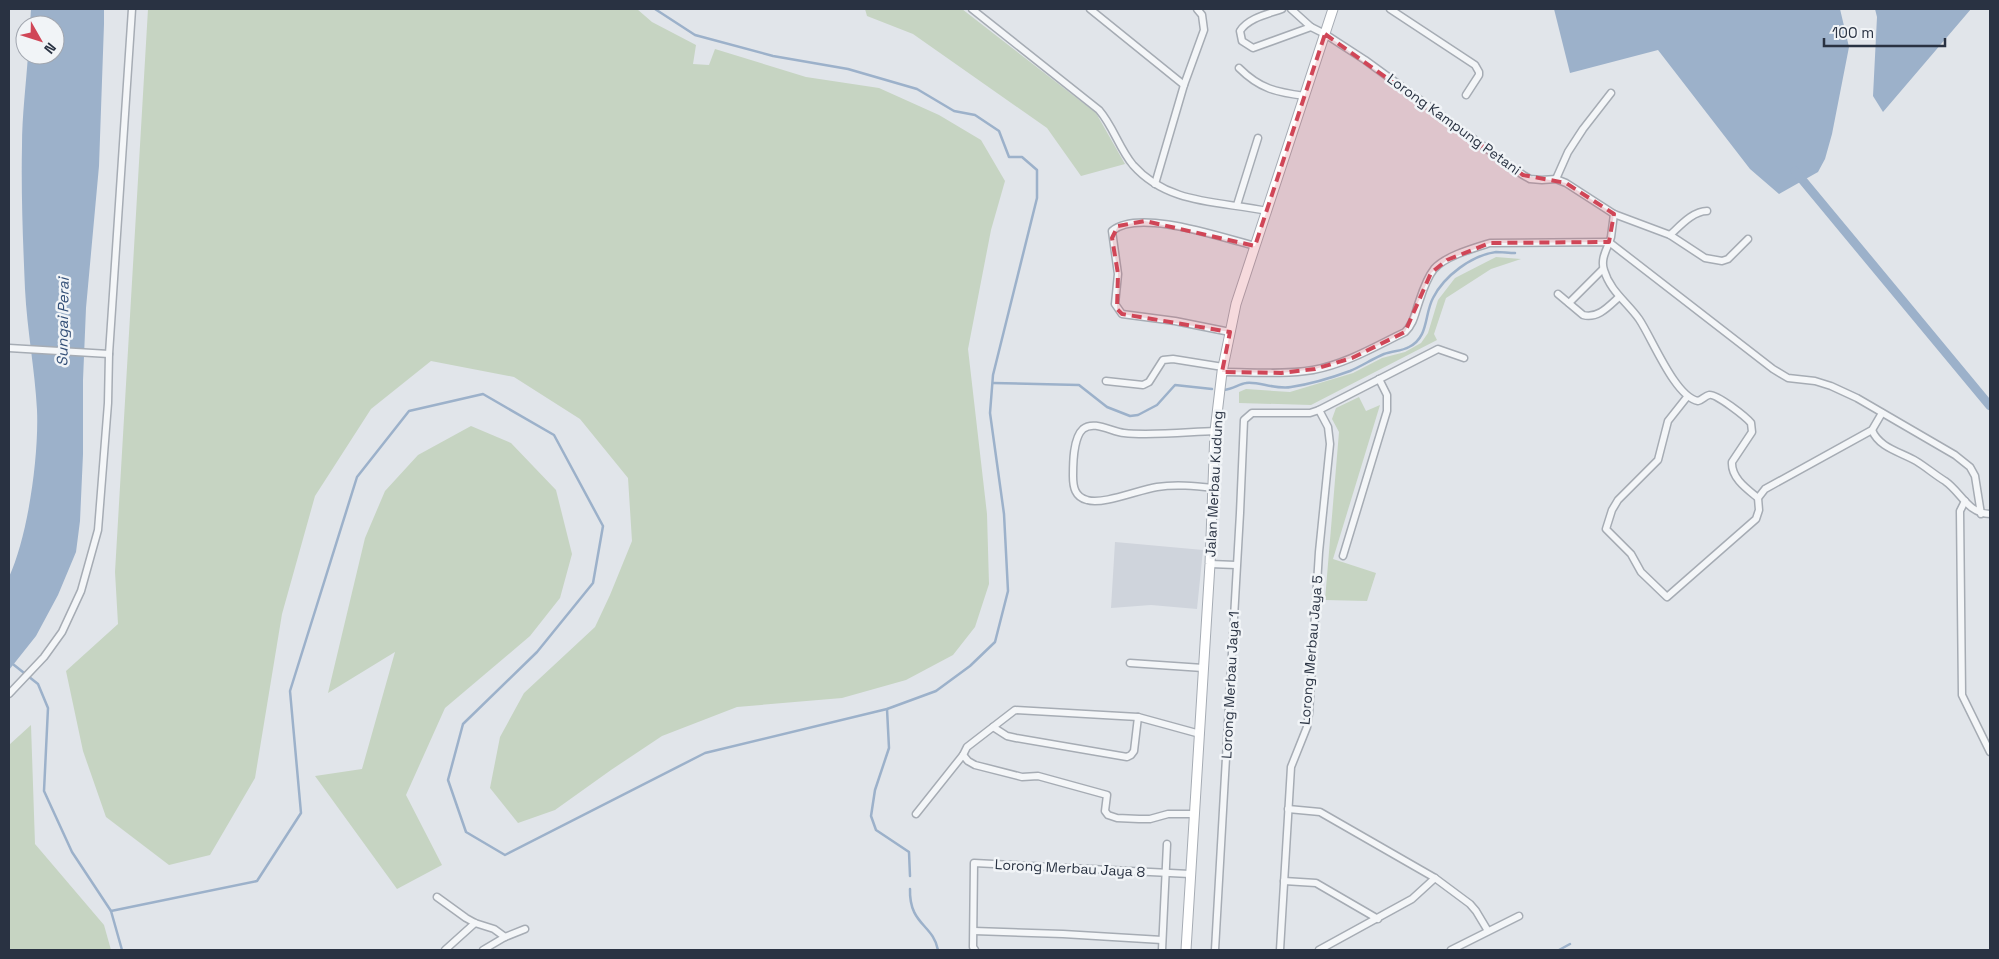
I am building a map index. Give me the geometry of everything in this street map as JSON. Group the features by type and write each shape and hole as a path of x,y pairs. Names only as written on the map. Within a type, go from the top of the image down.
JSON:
{"main road":[{"name":"Jalan Merbau Kudung","path":"1186,950 1210,564 1215,431 1222,369 1236,304 1333,9"}],"street":[{"path":"9,694 44,657 62,632 81,591 98,530 108,404 109,354 132,9"},
{"path":"972,9 1099,110 1129,159 1140,172 1155,184 1167,191 1187,198 1267,211"},
{"path":"1090,9 1184,85"},
{"path":"1155,184 1184,85 1204,30 1202,15 1197,9"},
{"path":"1282,9 1248,22 1240,31 1242,41 1247,46 1253,48 1312,27"},
{"name":"Lorong Kampung Petani","path":"1291,9 1312,27 1365,60 1498,158 1530,178 1542,180 1556,178 1575,188 1614,214 1670,236 1705,258 1722,261 1734,255 1748,239"},
{"path":"1390,9 1476,65 1480,72 1479,76 1466,95"},
{"path":"1239,68 1251,80 1268,90 1305,96"},
{"path":"1556,178 1568,152 1611,93"},
{"path":"1237,205 1258,138"},
{"path":"1670,236 1694,215 1699,212 1708,211"},
{"path":"1614,214 1603,262 1603,269 1610,284 1640,321 1654,348 1687,397 1698,401 1708,396 1714,396 1737,410 1751,423 1752,432 1732,462 1732,468 1736,477 1758,498 1759,510 1756,519 1666,597 1641,572 1631,554 1606,528 1612,510 1618,500 1658,460 1668,421 1687,397"},
{"path":"1230,332 1175,320 1122,314 1115,304 1118,274 1112,231 1118,226 1145,221 1190,229 1255,246"},
{"path":"1106,381 1143,385 1148,382 1163,360 1173,359 1222,369 1281,373 1315,370 1352,358 1405,332 1410,327 1424,288 1435,268 1473,248 1490,243 1609,242 1773,369 1788,378 1816,380 1858,398 1882,414 1938,444 1970,467 1975,476 1986,514"},
{"path":"1569,303 1603,269"},
{"path":"1558,294 1583,315 1592,317 1604,310 1619,297"},
{"path":"9,348 109,354"},
{"path":"1319,410 1438,349 1464,358"},
{"path":"1343,556 1387,411 1387,395 1379,379"},
{"name":"Lorong Merbau Jaya 1","path":"1215,950 1244,420 1252,413 1310,413 1319,410"},
{"name":"Lorong Merbau Jaya 5","path":"1280,950 1291,767 1309,713 1319,552 1330,444 1328,427 1319,410"},
{"path":"1758,498 1765,489 1872,430 1882,414"},
{"path":"1214,488 1173,485 1140,490 1102,501 1088,501 1080,497 1076,492 1073,485 1073,472 1077,442 1082,430 1087,427 1101,427 1126,433 1215,431"},
{"path":"1872,430 1879,441 1916,461 1949,484 1965,502 1986,514"},
{"path":"1965,502 1960,511 1962,695 1990,752"},
{"path":"1210,564 1236,566"},
{"path":"1130,663 1203,668"},
{"path":"916,814 963,755 967,747 1010,712 1020,709 1138,717 1200,734"},
{"path":"994,726 1007,736 1127,757 1134,751 1138,717"},
{"path":"963,755 975,765 1022,777 1038,776 1107,795 1105,811 1108,815 1117,818 1144,819 1168,814 1194,814"},
{"path":"1288,809 1320,812 1435,878 1470,904 1476,910 1488,931"},
{"path":"1162,950 1167,844"},
{"name":"Lorong Merbau Jaya 8","path":"974,931 974,863 1190,874"},
{"path":"1319,950 1412,899 1435,878"},
{"path":"1284,881 1316,883 1378,919"},
{"path":"437,896 475,924 494,929 505,937"},
{"path":"1451,950 1519,916"},
{"path":"445,950 475,924"},
{"path":"483,950 505,937 525,929"},
{"path":"975,950 974,931 1162,940"}],"highlighted area":[{"path":"1325,34 1523,175 1566,183 1614,214 1609,242 1490,243 1447,260 1431,273 1405,332 1352,358 1315,369 1281,373 1222,372 1230,332 1122,314 1117,309 1118,274 1112,238 1118,226 1145,221 1255,246"}],"shaded area":[{"path":"1115,542 1203,550 1197,609 1151,605 1111,608"}],"green space":[{"path":"148,9 637,9 652,22 696,45 693,64 709,65 715,49 806,77 879,88 939,115 981,140 1005,181 991,230 968,349 987,514 989,584 975,627 953,655 906,680 842,698 737,707 662,736 555,810 518,823 490,788 500,737 524,693 595,627 632,541 628,478 580,419 514,377 431,361 371,409 315,496 282,614 255,778 210,855 169,865 106,817 83,751 66,671 118,624 115,572"},
{"path":"865,9 962,9 1096,113 1125,164 1081,176 1047,128 913,34 867,16"},
{"path":"1496,257 1521,259 1491,269 1446,298 1434,334 1437,340 1311,405 1239,403 1239,392 1246,389 1290,392 1353,373 1382,358 1405,352 1421,343 1428,333 1438,300 1455,278"},
{"path":"1359,397 1366,411 1380,405 1333,559 1376,573 1367,601 1325,600 1339,432 1332,419 1336,408"},
{"path":"471,426 511,443 556,490 572,554 560,598 530,636 445,708 406,795 442,865 397,889 315,776 362,769 395,652 328,693 365,538 385,491 418,455"},
{"path":"31,725 35,844 104,925 111,950 9,950 9,745"}],"water":[{"name":"Sungai Perai","path":"31,9 104,9 104,24 99,166 86,308 83,380 83,454 80,521 76,552 58,595 36,636 9,670 9,577 16,560 27,518 34,472 37,429 36,395 27,320 23,235 22,135 27,65 65,65 65,15 31,15"},
{"path":"1554,9 1840,9 1849,47 1832,134 1825,159 1818,172 1779,194 1750,169 1658,50 1570,73"},
{"path":"1875,9 1971,9 1883,112 1873,96 1877,17"}],"waterway":[{"path":"122,950 111,911 257,881 301,813 290,691 357,477 409,411 483,394 554,435 603,526 593,583 537,652 463,724 448,780 466,832 505,855 705,753 887,709 936,691 970,666 995,642 1008,591 1004,514 990,413 993,375 1037,198 1037,170 1022,157 1009,157 999,131 975,115 954,111 917,89 848,69 773,56 695,35 655,9"},
{"path":"1795,171 1990,406"},
{"path":"1224,390 1246,383 1285,388 1306,384 1343,374 1384,354 1406,348 1420,338 1433,298 1451,275 1478,257 1496,252 1515,253"},
{"path":"993,383 1079,385 1107,407 1130,416 1138,415 1157,405 1175,385 1212,389"},
{"path":"9,661 38,684 48,708 44,791 72,852 111,911"},
{"path":"887,709 889,748 875,790 871,816 876,830 909,852 910,876"},
{"path":"910,889 913,910 935,941 938,950"},
{"path":"1559,950 1570,944"}]}
